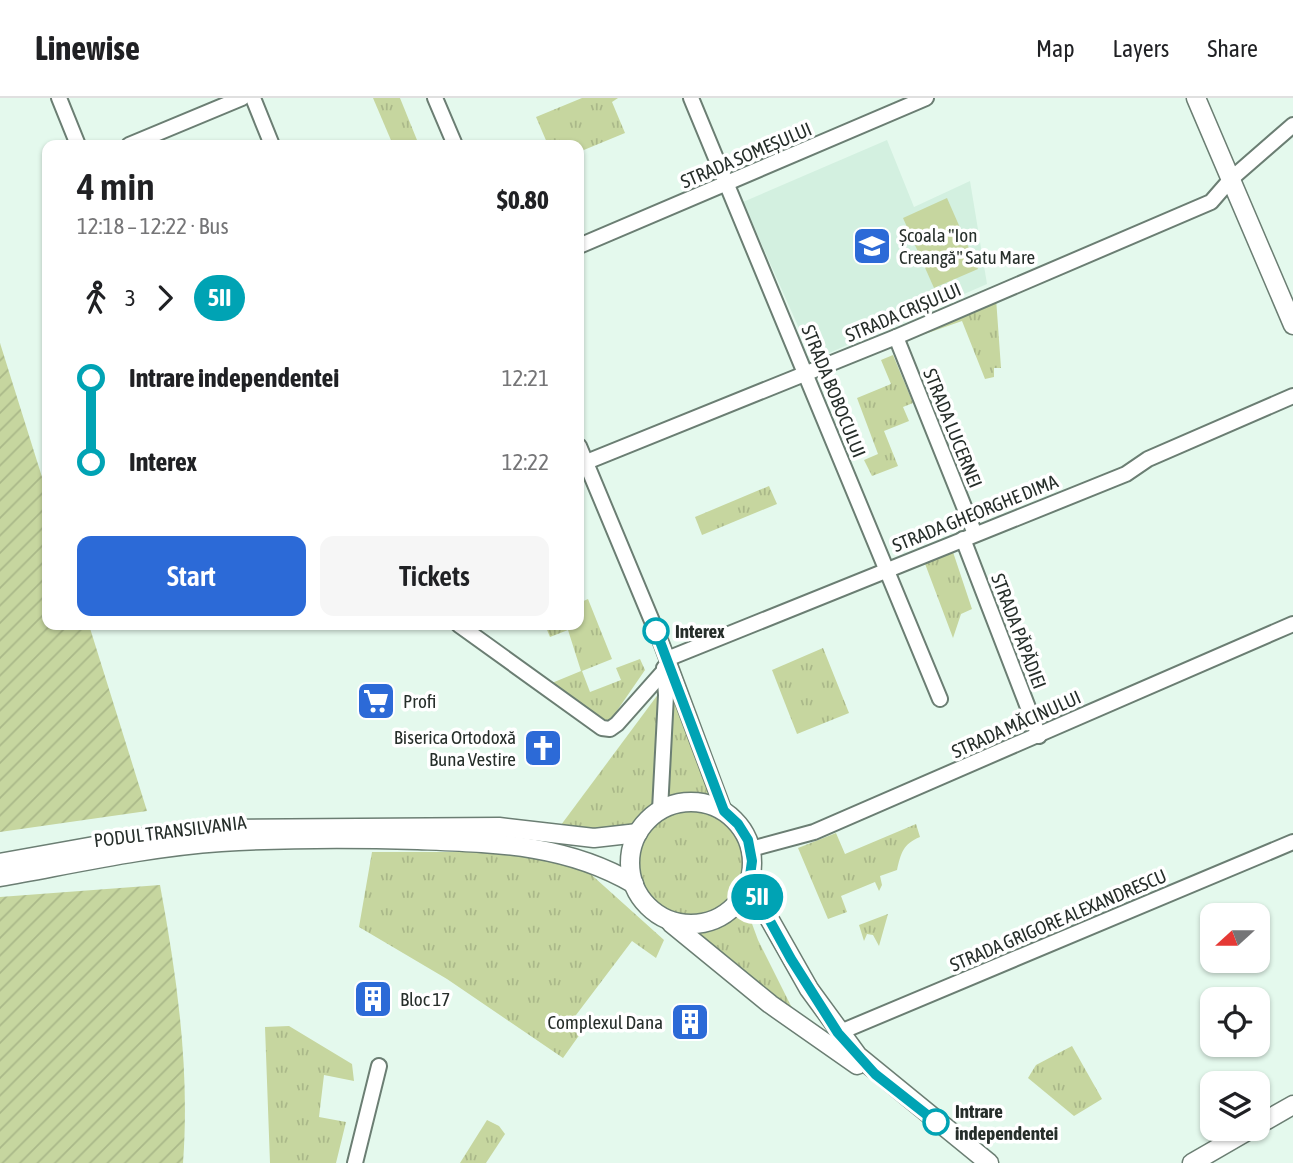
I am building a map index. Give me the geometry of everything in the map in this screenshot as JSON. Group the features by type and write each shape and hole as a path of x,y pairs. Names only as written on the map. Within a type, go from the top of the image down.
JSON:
{"main road":[{"path":"1196,98 1293,326"},
{"path":"668,920 690,925 713,921 732,909 749,883 751,849 738,824 724,811 706,804 687,802 660,810 638,833 630,858 634,884 647,906 668,920 770,1004 917,1107"},
{"path":"387,833 499,827 594,838 638,833"},
{"name":"PODUL TRANSILVANIA","path":"0,863 133,839 217,829 387,833"},
{"path":"387,833 555,850 606,868 634,884"},
{"name":"PODUL TRANSILVANIA","path":"0,877 136,853 221,842 387,833"},
{"path":"749,883 791,959 838,1033 875,1074 989,1163"},
{"path":"1270,1118 1293,1105"},
{"path":"1192,1163 1230,1141"}],"street":[{"path":"59,98 76,140"},
{"path":"141,140 242,98"},
{"path":"253,98 270,140"},
{"path":"435,98 453,140"},
{"name":"STRADA BOBOCULUI","path":"691,98 940,699"},
{"name":"STRADA SOMEȘULUI","path":"584,244 926,98"},
{"name":"STRADA CRIȘULUI","path":"584,463 896,337 1211,202 1231,179 1293,125"},
{"name":"STRADA LUCERNEI","path":"896,337 969,537"},
{"name":"STRADA GHEORGHE DIMA","path":"664,658 1126,474 1148,459 1293,396"},
{"path":"584,469 664,658 724,811"},
{"name":"STRADA PĂPĂDIEI","path":"969,537 1039,736"},
{"name":"STRADA MĂCINULUI","path":"751,849 814,832 1293,625"},
{"path":"466,630 602,728 617,724 664,658"},
{"path":"660,810 666,695 664,658"},
{"name":"STRADA GRIGORE ALEXANDRESCU","path":"838,1033 1293,842"},
{"path":"355,1163 379,1066"}],"shaded area":[{"name":"Școala \"Ion Creangă\" Satu Mare","path":"887,140 914,207 970,181 987,284 813,360 743,202"}],"green space":[{"path":"373,98 400,98 417,140 391,140"},
{"path":"582,98 618,98 612,102 625,133 584,150 584,140 546,140 536,117"},
{"path":"947,198 978,269 934,288 903,218"},
{"path":"996,298 1001,368 994,368 994,377 985,379 962,321 925,334 921,326"},
{"path":"0,343 42,477 42,630 91,630 147,811 0,832"},
{"path":"893,355 913,403 903,407 909,421 884,431 898,466 872,476 864,460 878,454 857,398 891,384 881,360"},
{"path":"769,486 777,504 702,535 695,517"},
{"path":"952,549 972,609 961,614 953,638 924,561"},
{"path":"588,599 612,659 582,671 590,692 621,680 616,668 640,659 645,670 612,718 599,723 547,685 581,671 568,630 584,630 584,601"},
{"path":"547,630 568,630 550,637"},
{"path":"823,648 849,713 797,734 772,670"},
{"path":"666,667 719,806 705,799 691,797 663,806"},
{"path":"662,689 654,811 635,827 592,833 561,825"},
{"path":"691,802 714,806 734,820 748,840 752,863 748,886 734,906 714,920 691,924 668,920 648,906 634,886 630,863 634,840 648,820 668,806"},
{"path":"916,824 920,837 904,850 897,870 880,876 882,885 879,891 875,882 841,896 847,912 828,919 798,848 836,833 845,854"},
{"path":"372,852 507,852 548,857 585,869 664,940 656,958 632,941 573,1019 585,1027 563,1058 447,979 359,927"},
{"path":"160,885 181,1023 185,1093 183,1163 0,1163 0,897"},
{"path":"744,902 758,940 796,1016 686,928 703,927 718,922"},
{"path":"888,914 879,946 873,935 867,934 864,941 859,925"},
{"path":"289,1026 352,1064 354,1081 324,1075 319,1117 346,1122 336,1163 270,1163 265,1027"},
{"path":"1072,1046 1102,1099 1074,1116 1028,1078 1036,1065"},
{"path":"487,1120 499,1126 505,1134 486,1163 460,1163"}],"bus line":[{"name":"5II","path":"656,631 724,811 738,824 748,840 752,861 749,883 780,941 838,1033 875,1074 936,1122"}],"place":[{"name":"Școala \"Ion Creangă\" Satu Mare","path":"872,246"},
{"name":"Interex","path":"656,631"},
{"name":"Profi","path":"376,701"},
{"name":"Biserica Ortodoxă Buna Vestire","path":"543,748"},
{"name":"Bloc 17","path":"373,999"},
{"name":"Complexul Dana","path":"690,1022"},
{"name":"Intrare independentei","path":"936,1122"}]}
